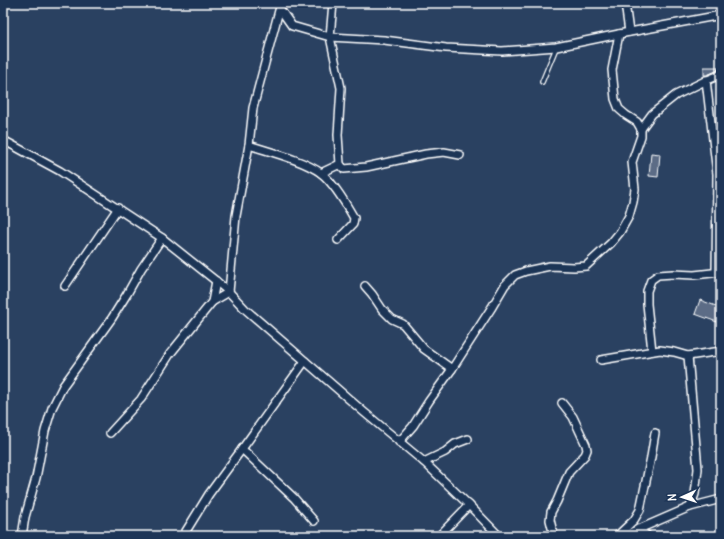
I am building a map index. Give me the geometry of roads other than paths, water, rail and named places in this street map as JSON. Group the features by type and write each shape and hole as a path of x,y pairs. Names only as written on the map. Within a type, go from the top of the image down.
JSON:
{"street":[{"path":"333,3 330,37 341,88 338,136 340,164 344,169 366,167 426,154 444,152 460,155"},
{"path":"625,3 629,32"},
{"path":"281,6 292,26 330,37 384,40 446,48 502,51 556,47 721,15"},
{"path":"229,292 236,216 249,145 253,108 281,6"},
{"path":"400,442 413,426 452,369 505,285 515,275 550,266 586,266 611,244 629,216 635,188 632,162 641,136 637,122 626,116 619,109 615,98 612,70 619,34"},
{"path":"640,129 652,114 676,95 706,80 720,75 721,73"},
{"path":"652,352 647,304 647,292 651,280 658,274 694,275 718,272 717,174 706,80"},
{"path":"3,140 60,171 118,208 162,238 216,281 245,309 424,462 499,536"},
{"path":"249,145 307,165 321,173 331,183 354,218 353,224 338,240"},
{"path":"321,173 340,164"},
{"path":"65,286 118,208"},
{"path":"22,536 25,517 36,478 52,408 63,386 112,318 162,238"},
{"path":"212,302 216,281"},
{"path":"365,286 392,319 403,324 424,349 452,369"},
{"path":"110,433 141,399 170,354 212,302 229,292"},
{"path":"601,360 660,350 688,356 721,351"},
{"path":"688,356 698,469 695,494 690,507"},
{"path":"183,536 209,494 305,361"},
{"path":"554,536 550,520 551,512 557,502 569,472 585,455 587,450 573,417 562,403"},
{"path":"617,536 634,520 640,510 655,433"},
{"path":"424,462 445,452 455,444 468,439"},
{"path":"242,449 294,498 314,521"},
{"path":"623,536 690,507 721,499"},
{"path":"439,536 469,505"},
{"path":"638,529 648,536"}],"lane":[{"path":"542,82 556,47"}]}
